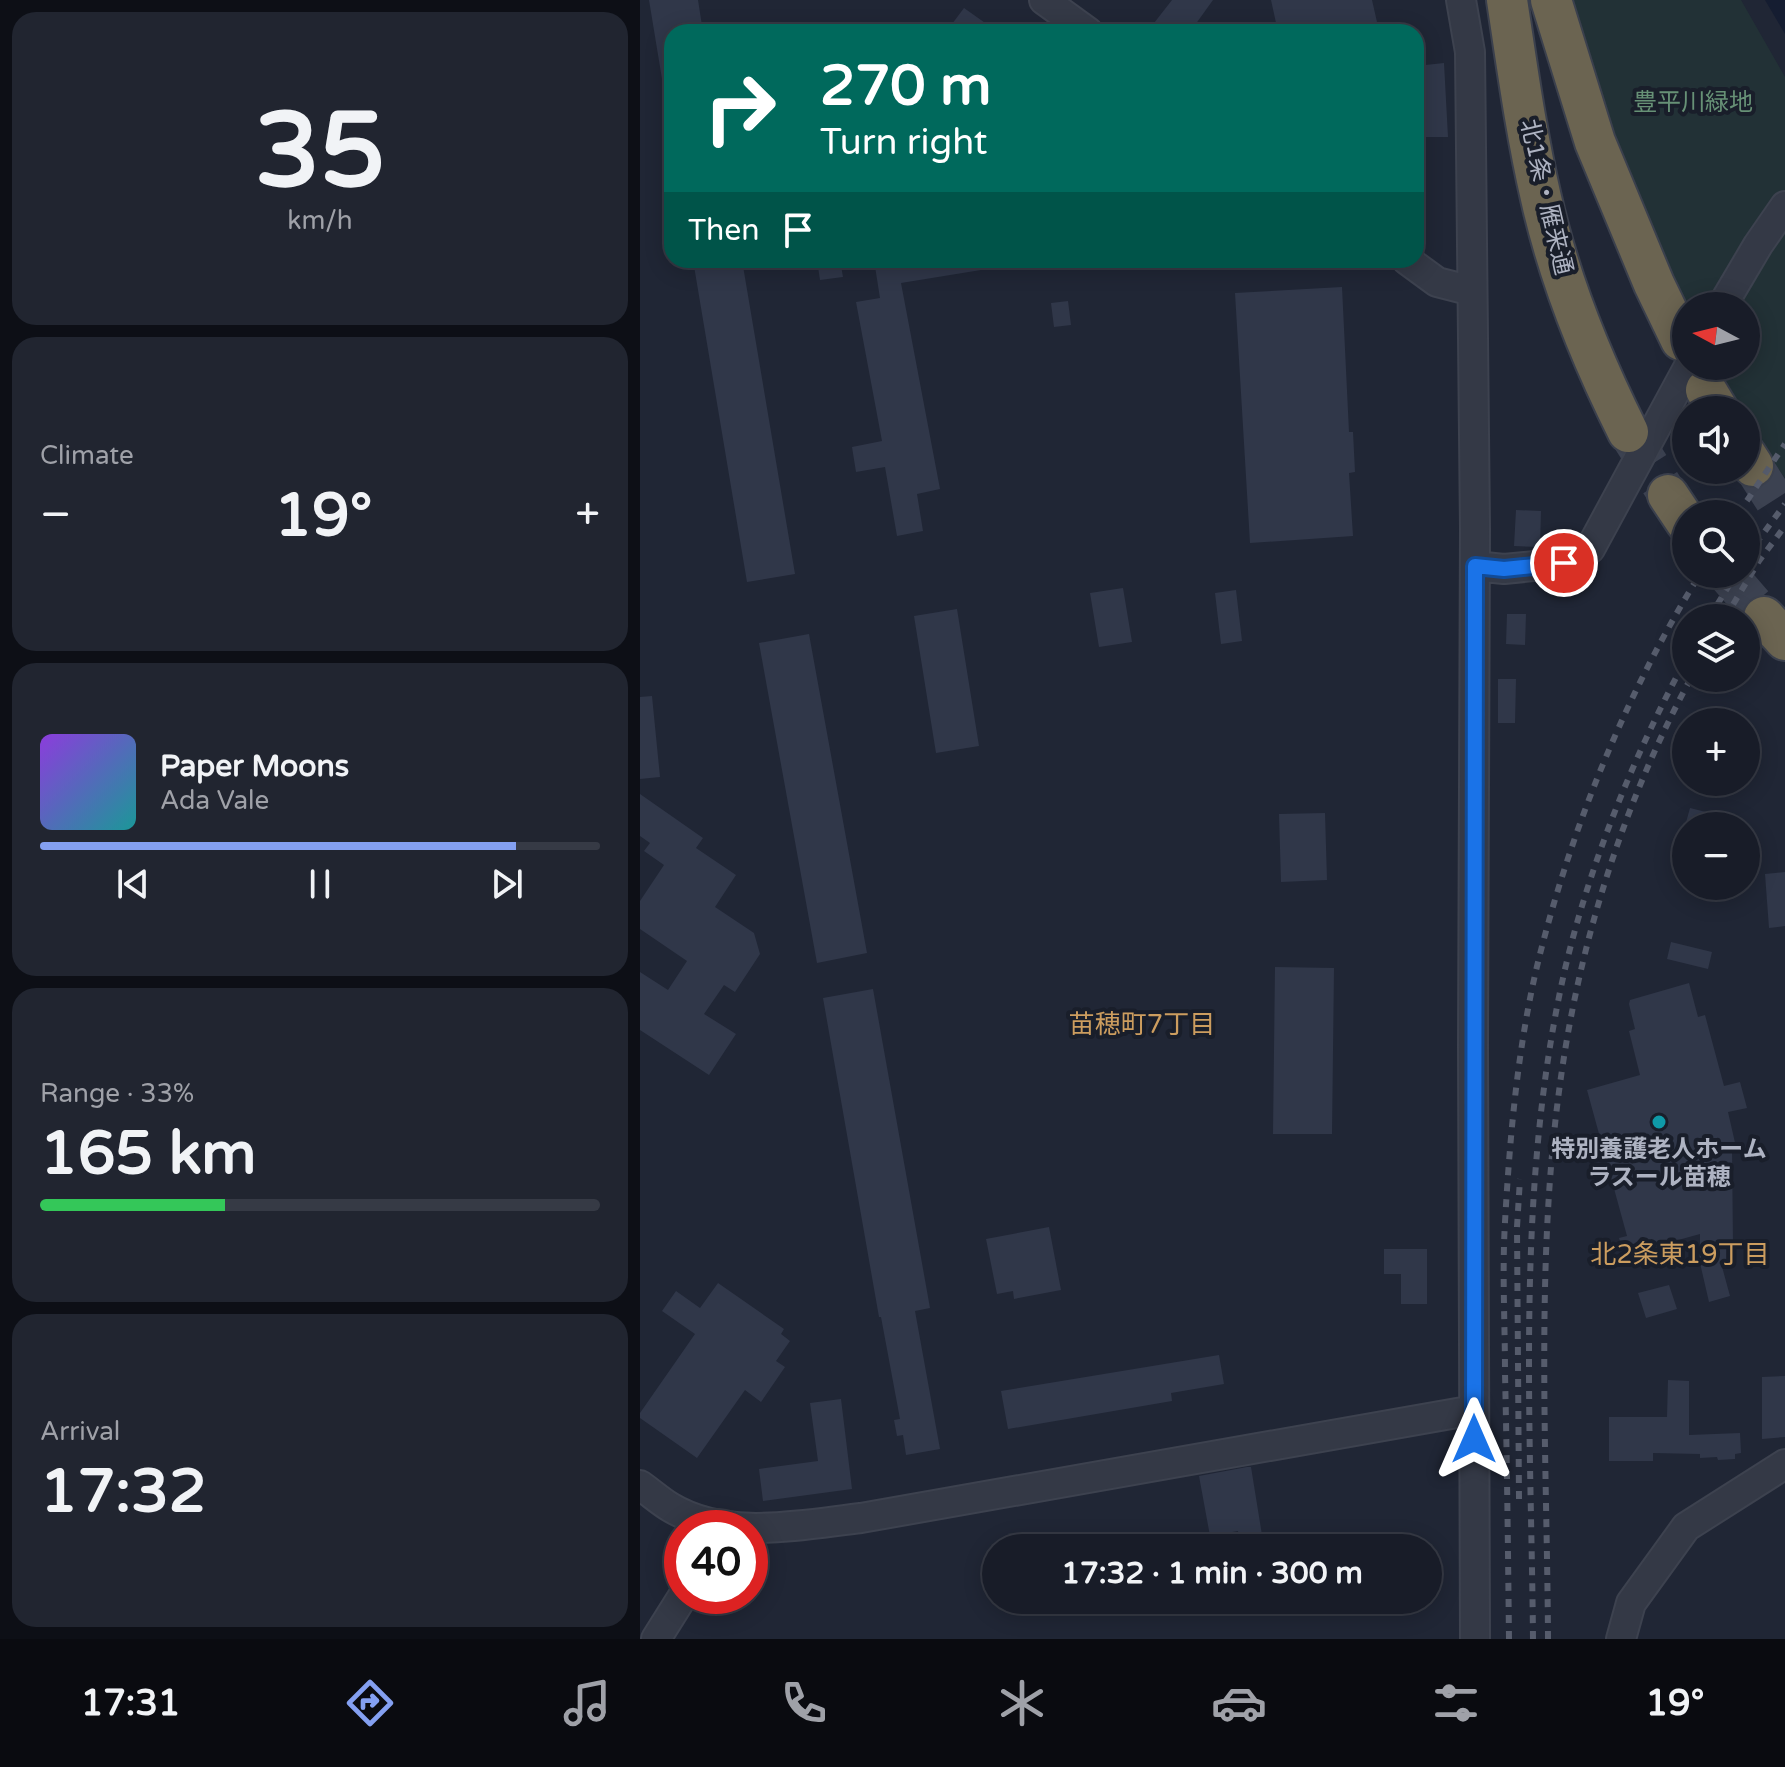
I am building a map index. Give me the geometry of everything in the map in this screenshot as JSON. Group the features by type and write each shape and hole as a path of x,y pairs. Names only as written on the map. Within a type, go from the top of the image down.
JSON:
{"highway":[{"name":"北1条・雁来通","path":"1507,0 1541,199 1566,287 1607,389 1644,426"},
{"path":"1551,0 1595,142 1672,322"}],"street":[{"path":"1044,0 1077,24"},
{"path":"1461,0 1470,52 1475,566 1475,1639"},
{"path":"1730,292 1785,206"},
{"path":"1418,268 1437,282 1472,291"},
{"path":"1475,566 1504,569 1564,563 1590,549 1644,426 1695,380"},
{"path":"768,1529 861,1518 1474,1410"},
{"path":"1621,1639 1631,1603 1686,1527 1785,1464"},
{"path":"640,1485 675,1510"},
{"path":"656,1639 672,1614"}],"green space":[{"name":"豊平川緑地","path":"1554,0 1741,0 1785,77 1785,478 1760,443 1760,396 1734,396 1726,380 1760,380 1760,292 1680,292"}],"water":[{"path":"1765,0 1785,0 1785,34"}],"building":[{"path":"649,0 698,0 702,24 664,24 662,79"},
{"path":"1172,0 1213,0 1196,24 1153,24"},
{"path":"1271,0 1372,0 1377,22 1368,24 1276,24"},
{"path":"964,8 987,24 952,24"},
{"path":"1444,63 1448,137 1424,137 1424,65"},
{"path":"694,268 743,268 795,574 747,582"},
{"path":"818,268 841,268 843,277 820,280"},
{"path":"875,268 981,268 901,283 940,489 917,494 923,531 897,536 885,467 856,472 852,447 882,441 856,302 880,298"},
{"path":"1342,287 1349,432 1353,432 1355,472 1349,473 1353,536 1250,543 1235,293"},
{"path":"1068,301 1071,325 1054,327 1051,303"},
{"path":"1516,510 1541,511 1540,547 1514,546"},
{"path":"1123,588 1132,642 1099,647 1090,593"},
{"path":"1236,590 1242,641 1221,644 1215,593"},
{"path":"957,609 979,746 936,753 914,616"},
{"path":"1507,614 1526,614 1525,645 1506,644"},
{"path":"809,634 867,953 817,963 759,643"},
{"path":"1498,679 1516,679 1515,723 1498,723"},
{"path":"652,696 660,777 640,779 640,697"},
{"path":"640,794 703,838 696,848 736,875 715,907 754,933 760,954 735,992 724,985 704,1014 736,1034 709,1075 640,1030 640,972 668,990 687,961 640,929 640,901 664,865 644,851 650,843 640,836"},
{"path":"1325,813 1327,880 1281,882 1279,814"},
{"path":"1785,872 1785,926 1769,928 1765,874"},
{"path":"1671,942 1712,952 1708,969 1667,959"},
{"path":"1275,967 1334,968 1332,1134 1273,1134"},
{"name":"特別養護老人ホーム ラスール苗穂","path":"1689,983 1698,1017 1705,1015 1724,1086 1740,1082 1747,1108 1728,1112 1736,1147 1732,1148 1733,1247 1730,1263 1721,1263 1730,1296 1709,1302 1700,1263 1700,1234 1624,1255 1619,1238 1627,1236 1587,1090 1640,1075 1629,1031 1635,1029 1630,1000"},
{"path":"873,989 930,1308 915,1311 940,1449 906,1455 903,1435 897,1436 894,1420 900,1419 823,998"},
{"path":"1049,1227 1061,1290 1014,1299 1013,1291 997,1294 986,1239"},
{"path":"1384,1249 1427,1249 1427,1304 1401,1304 1401,1274 1384,1274"},
{"path":"718,1283 784,1329 781,1334 790,1341 776,1361 785,1367 761,1402 745,1390 697,1458 640,1418 640,1413 695,1334 662,1311 676,1291 700,1308"},
{"path":"1669,1285 1677,1309 1646,1318 1638,1293"},
{"path":"1219,1355 1224,1384 1171,1393 1172,1401 1008,1429 1001,1391"},
{"path":"1785,1376 1785,1437 1762,1439 1762,1377"},
{"path":"1668,1380 1689,1381 1689,1435 1740,1433 1741,1453 1735,1454 1735,1459 1700,1458 1700,1454 1653,1453 1653,1461 1609,1461 1609,1417 1667,1417"},
{"path":"841,1399 852,1489 763,1501 759,1469 818,1461 810,1403"},
{"path":"1251,1467 1262,1534 1238,1534 1238,1531 1210,1534 1199,1476"}],"tunnel":[{"path":"1628,432 1668,495"},
{"path":"1760,477 1785,516"},
{"path":"1739,588 1764,617"}],"railway":[{"path":"1747,500 1785,444"},
{"path":"1760,538 1785,504"},
{"path":"1733,604 1785,526"},
{"path":"1509,1639 1504,1241 1520,1056 1539,958 1586,808 1626,712 1692,588"},
{"path":"1718,604 1727,588"},
{"path":"1533,1639 1529,1387 1532,1219 1549,1052 1565,969 1587,889 1631,771 1672,686"},
{"path":"1548,1639 1545,1291 1547,1221 1560,1084 1579,979 1607,875 1645,774 1684,692"},
{"path":"1519,1499 1517,1227 1520,1179"}],"place":[{"name":"特別養護老人ホーム ラスール苗穂","path":"1659,1122"}],"district":[{"name":"苗穂町7丁目","path":"1142,1024"},
{"name":"北2条東19丁目","path":"1680,1254"}],"route":[{"path":"1474,1439 1475,566 1504,569 1564,563"}]}
